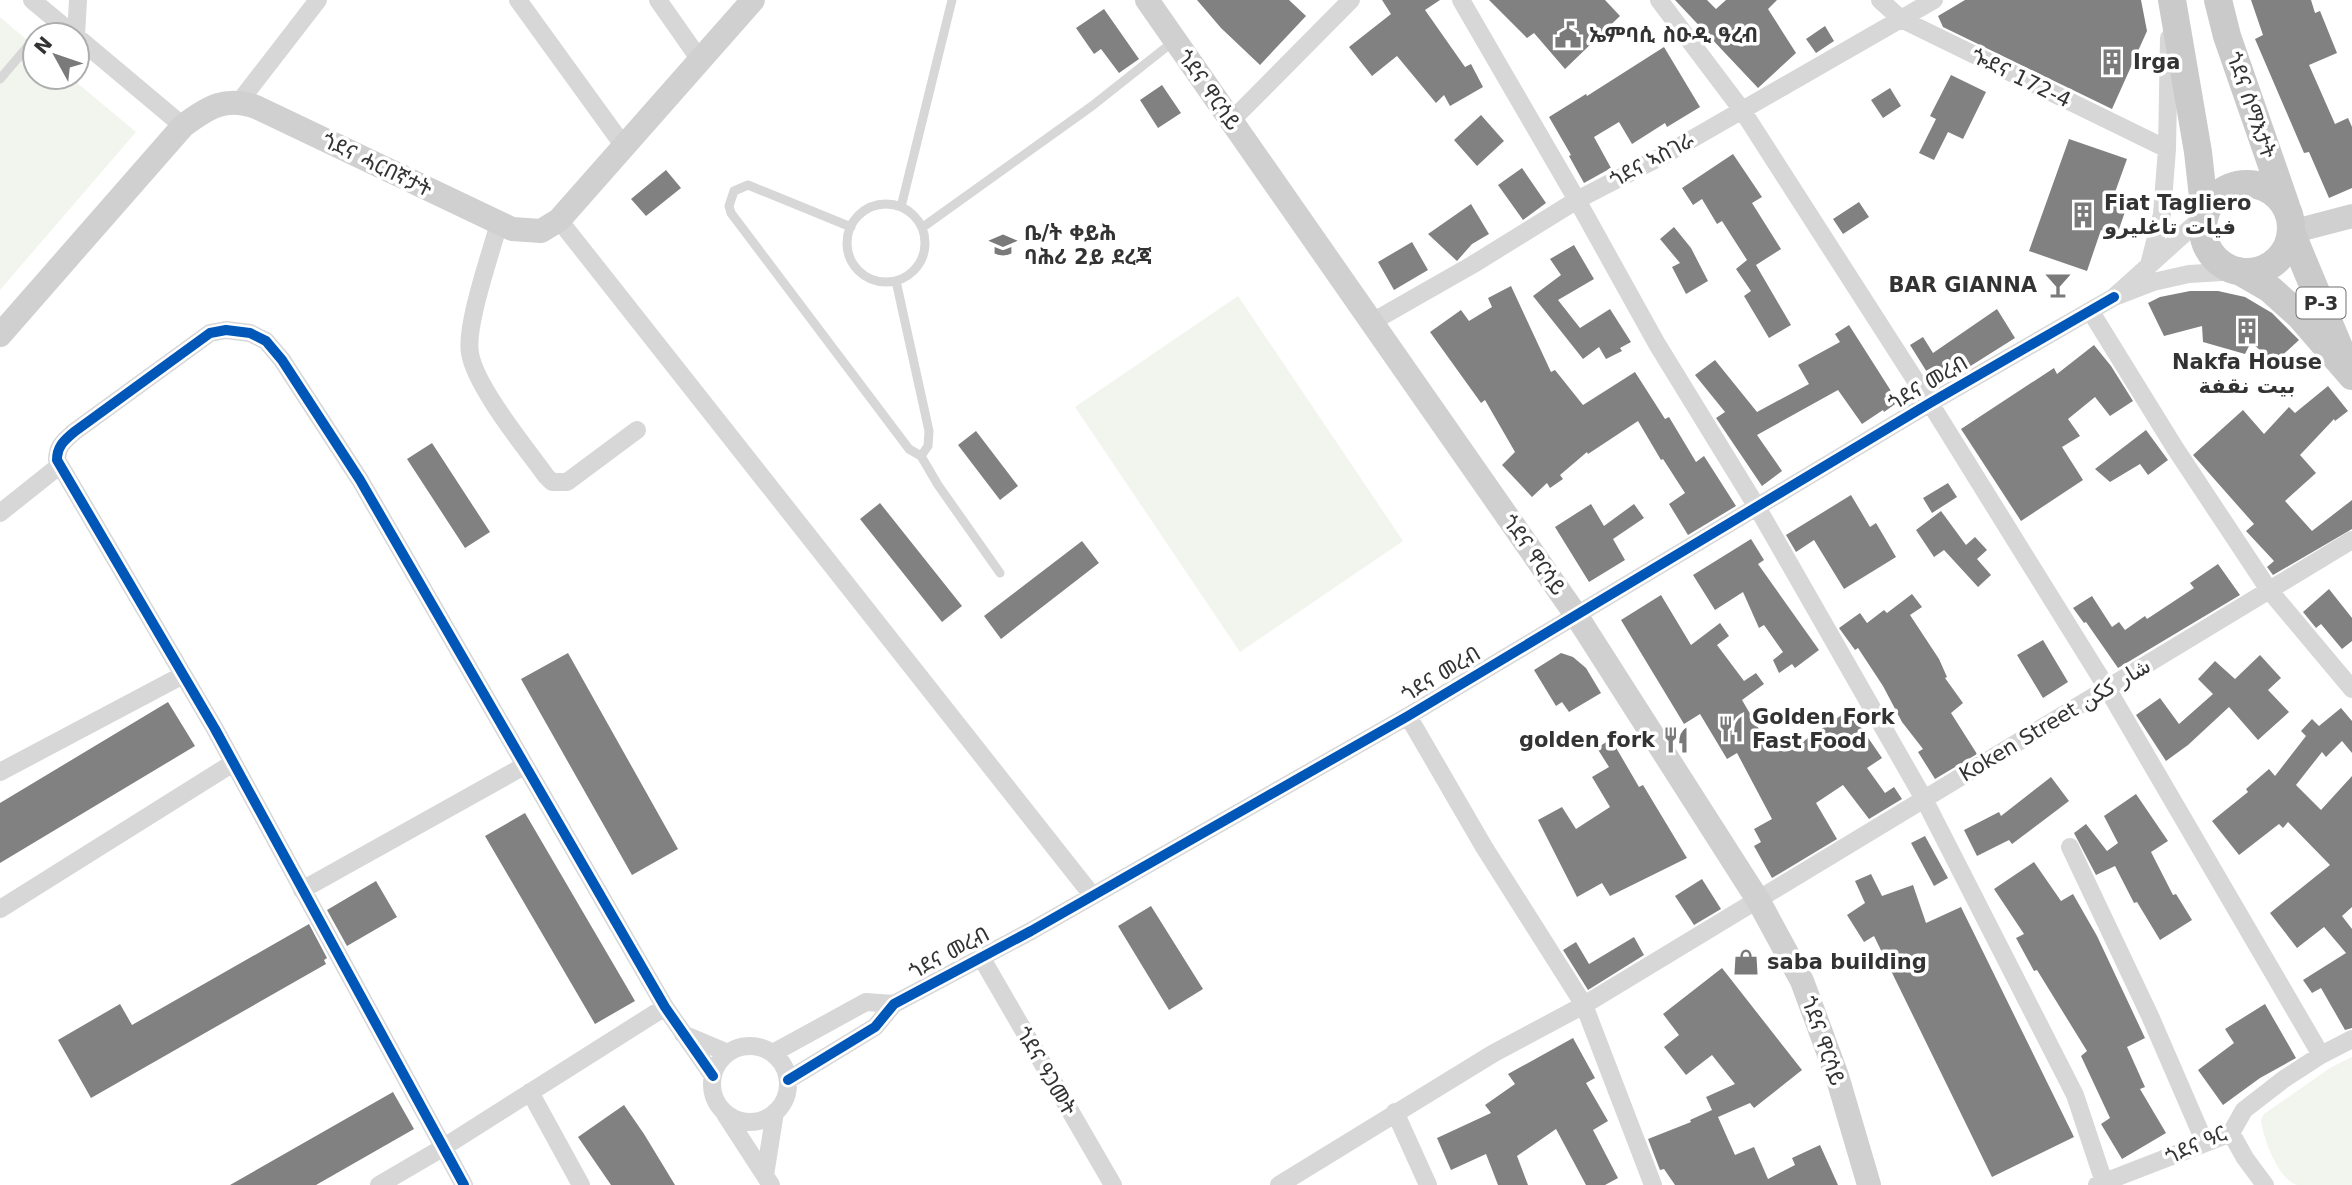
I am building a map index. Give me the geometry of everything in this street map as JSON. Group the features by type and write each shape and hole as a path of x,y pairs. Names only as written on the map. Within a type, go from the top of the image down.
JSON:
{"main road":[{"path":"559,220 753,0"},
{"name":"ጎደና ዋርሳይ","path":"1147,0 1576,615 1758,900 1802,981 1837,1076 1869,1185"},
{"path":"2171,0 2198,152 2206,244 2213,257 2224,266 2239,271 2267,267 2279,258 2287,246 2289,220 2278,197 2266,188 2244,184 2222,191 2211,202 2205,215"},
{"name":"ጎደና ሰማእታት","path":"2218,0 2227,36 2289,220"},
{"path":"0,335 183,126 201,112 224,103 240,101"},
{"name":"ጎደና ሓርበኛታት","path":"240,101 512,229 541,231 559,220"},
{"path":"2289,220 2352,216"},
{"name":"P-3","path":"2289,220 2351,375"},
{"name":"P-3","path":"2239,271 2270,289 2290,307 2351,375"}],"street":[{"path":"32,0 58,21"},
{"path":"77,21 78,0"},
{"path":"240,101 318,0"},
{"path":"518,0 623,145"},
{"path":"658,0 699,60"},
{"path":"1231,121 1351,0"},
{"path":"1461,0 1657,344 1757,507 1924,799 2075,1095 2102,1184"},
{"path":"1659,0 1742,110 1930,402 2107,688 2321,1055"},
{"name":"ጐደና 172-4","path":"1880,0 1901,19 2166,149"},
{"name":"ጎደና ኣስገራ","path":"1372,322 1472,265 1577,200 1666,154 1934,0"},
{"path":"2149,265 2162,214 2171,0"},
{"path":"91,49 183,126"},
{"path":"2114,297 2205,215"},
{"path":"559,220 1091,895"},
{"path":"499,223 470,333 469,352 481,382 545,476 552,482 568,482 637,429"},
{"path":"2114,297 2153,282 2189,274 2239,271"},
{"name":"ጎደና መረብ","path":"788,1080 875,1027 894,1004 1031,931 1408,716 1930,402 2114,297"},
{"path":"2091,312 2175,448 2269,590 2352,689"},
{"path":"464,1185 183,674 59,466 57,451 60,445 210,332 226,330 250,333 266,341 282,360 360,480 665,1007 713,1076 715,1097 719,1105 768,1180"},
{"path":"0,513 59,466"},
{"name":"Koken Street شار ككن","path":"1279,1185 1494,1053 1584,1005 2352,540"},
{"path":"0,772 183,674"},
{"path":"1408,716 1484,846 1584,1005 1653,1185"},
{"path":"0,909 233,763"},
{"path":"302,890 524,766"},
{"path":"2070,848 2150,1016 2205,1143"},
{"name":"ጎደና ዓጋመት","path":"981,957 1112,1185"},
{"name":"ጎደና መረብ","path":"773,1053 866,1002 894,1004"},
{"path":"379,1185 665,1007"},
{"path":"817,1029 831,1054"},
{"path":"683,1034 728,1053"},
{"name":"ጎደና ዓር","path":"2102,1184 2231,1133 2244,1110 2284,1079 2352,1039"},
{"path":"713,1076 728,1053 749,1046 761,1047 773,1053 785,1068 788,1080 788,1092 783,1103 764,1119 752,1122 739,1120 728,1115 719,1105"},
{"path":"530,1092 581,1185"},
{"path":"768,1180 775,1112"},
{"path":"1395,1112 1428,1185"},
{"path":"2231,1133 2265,1185"}],"lane":[{"path":"901,208 952,0"},
{"path":"923,228 1092,106 1175,40"},
{"path":"0,79 21,54"},
{"path":"851,227 748,185 734,191 729,206 731,213 909,449 921,456 1000,573"},
{"path":"890,205 901,208 912,214 923,228 925,246 922,258 916,268 896,281 872,279 861,273 848,251 851,227 867,210 890,205"},
{"path":"896,281 929,431 928,446 921,456"}],"shaded area":[{"path":"0,17 21,35 21,91 87,91 136,132 0,290"},
{"path":"1238,296 1403,541 1240,652 1075,407"},
{"path":"2352,1057 2352,1185 2297,1185 2278,1167 2268,1147 2261,1120 2264,1114 2330,1068"}],"building":[{"path":"1197,0 1289,0 1306,16 1260,65 1221,28"},
{"path":"1382,0 1440,0 1425,10 1465,67 1471,64 1483,87 1450,106 1444,95 1436,103 1397,56 1372,76 1349,47 1391,14"},
{"name":"ኤምባሲ ስዑዲ ዓረብ","path":"1489,0 1605,0 1620,16 1565,69 1534,33 1527,38"},
{"path":"1675,0 1707,0 1716,9 1726,0 1777,0 1768,9 1796,53 1758,88"},
{"path":"1965,0 2141,0 2147,31 2112,109 1943,27 1938,16"},
{"path":"2251,0 2311,0 2315,13 2320,11 2337,53 2309,65 2335,124 2348,118 2352,127 2352,188 2329,198 2309,152 2304,153 2255,39 2263,35"},
{"path":"1104,9 1139,59 1119,73 1101,49 1094,54 1076,28"},
{"path":"1825,26 1834,41 1816,53 1806,39"},
{"path":"1664,47 1700,107 1667,127 1665,123 1632,144 1619,122 1594,137 1611,168 1584,183 1549,117"},
{"path":"1951,75 1986,92 1963,139 1948,132 1934,160 1919,153 1936,119 1930,116"},
{"path":"1162,85 1181,113 1158,128 1140,100"},
{"path":"1890,88 1901,106 1883,118 1871,100"},
{"path":"1481,115 1504,141 1477,166 1454,140"},
{"name":"Fiat Tagliero فيات تاغليرو","path":"2069,139 2127,159 2114,195 2129,200 2117,235 2101,230 2087,271 2029,251"},
{"path":"1733,154 1762,197 1752,203 1781,249 1756,265 1791,325 1769,338 1744,296 1751,291 1736,269 1747,260 1722,221 1717,224 1702,199 1693,205 1682,188"},
{"path":"1522,168 1546,203 1523,220 1498,185"},
{"path":"666,170 681,188 646,216 631,199"},
{"path":"1859,202 1869,217 1843,234 1833,219"},
{"path":"1471,204 1489,234 1472,244 1457,261 1428,234"},
{"path":"1674,227 1691,248 1708,281 1686,294 1672,267 1680,263 1660,239"},
{"path":"1412,242 1428,270 1394,290 1378,262"},
{"path":"1574,245 1594,279 1558,300 1580,328 1610,309 1631,342 1620,348 1622,351 1606,359 1599,347 1583,359 1533,296 1561,275 1550,259"},
{"path":"1511,286 1551,372 1555,370 1583,405 1635,372 1665,419 1669,417 1696,462 1704,456 1736,506 1688,535 1669,504 1685,493 1638,421 1588,454 1587,452 1560,475 1563,479 1550,488 1547,483 1532,497 1502,465 1515,452 1485,400 1481,403 1430,332 1461,310 1469,321 1492,307 1488,298"},
{"name":"Nakfa House بيت نقفة","path":"2190,291 2218,291 2245,297 2272,313 2299,340 2274,363 2251,342 2245,354 2203,342 2202,326 2164,336 2148,303 2160,297"},
{"path":"1997,309 2015,338 1935,385 1910,345 1923,337 1933,353"},
{"path":"1849,325 1898,402 1862,424 1838,390 1757,435 1782,471 1762,486 1716,418 1725,412 1695,375 1715,360 1757,412 1809,384 1798,365 1840,342 1835,334"},
{"path":"2094,345 2133,401 2110,416 2095,397 2068,419 2080,436 2062,447 2083,480 2021,521 1961,429 2054,368 2057,374"},
{"path":"2328,386 2348,411 2335,421 2334,419 2300,455 2316,473 2285,501 2312,531 2352,500 2352,529 2273,575 2267,567 2274,561 2246,531 2254,524 2193,455 2243,410 2264,434 2289,407 2295,413"},
{"path":"2146,430 2168,460 2148,475 2140,464 2110,482 2095,469"},
{"path":"976,431 1018,486 1000,500 958,445"},
{"path":"432,443 490,532 465,548 407,459"},
{"path":"1948,483 1957,497 1932,513 1923,498"},
{"path":"1851,495 1870,527 1876,523 1896,557 1844,589 1814,540 1796,552 1786,535"},
{"path":"880,503 962,606 942,622 860,519"},
{"path":"1591,504 1604,526 1634,504 1644,518 1613,539 1625,560 1589,582 1555,527"},
{"path":"1941,511 1966,545 1975,537 1987,550 1977,559 1991,575 1978,587 1944,550 1934,557 1916,530"},
{"path":"1751,539 1764,560 1758,564 1819,650 1795,668 1792,664 1779,673 1773,660 1783,652 1764,625 1759,628 1743,592 1715,610 1693,575"},
{"path":"1082,541 1099,563 1001,639 984,616"},
{"path":"2218,564 2240,595 2118,668 2073,608 2092,596 2112,627 2119,622 2125,630 2194,588 2190,583"},
{"path":"2329,589 2352,618 2352,641 2342,649 2321,624 2316,628 2303,612"},
{"path":"1912,594 1922,607 1910,615 1939,659 1947,677 1945,678 1963,703 1951,713 1977,754 1935,779 1918,752 1923,749 1902,722 1883,686 1858,648 1855,650 1839,628 1860,613 1867,623 1884,610 1887,613"},
{"path":"1661,595 1691,645 1720,623 1729,636 1717,645 1744,681 1756,673 1764,684 1742,700 1769,746 1786,737 1792,749 1849,710 1882,758 1867,768 1885,793 1894,787 1902,799 1869,819 1843,785 1816,803 1837,839 1772,878 1754,846 1761,842 1754,829 1772,819 1737,753 1727,759 1700,714 1684,724 1621,620"},
{"path":"2043,640 2068,682 2043,698 2017,655"},
{"path":"568,653 678,849 632,875 521,679"},
{"path":"1561,653 1573,657 1586,668 1601,693 1569,712 1562,702 1556,706 1534,670"},
{"path":"2260,655 2281,678 2268,690 2289,712 2258,740 2229,707 2188,745 2166,761 2136,715 2160,698 2179,724 2213,694 2198,679 2215,661 2235,679"},
{"path":"168,702 195,746 0,863 0,803"},
{"path":"2341,708 2352,721 2352,753 2342,741 2326,757 2322,752 2296,785 2321,810 2352,776 2352,907 2342,916 2352,929 2352,1028 2345,1030 2321,988 2312,993 2303,980 2346,953 2324,927 2297,948 2270,913 2330,865 2288,822 2283,828 2279,824 2239,855 2212,821 2248,792 2246,789 2269,769 2275,776 2306,736 2301,731 2312,719 2319,726"},
{"path":"1611,739 1639,787 1643,785 1687,858 1610,896 1602,883 1577,897 1538,820 1562,807 1576,829 1610,807 1592,777 1609,767 1597,748"},
{"path":"2051,777 2069,801 2012,844 2009,840 1977,856 1964,830 1999,812 2001,816"},
{"path":"2136,794 2168,841 2151,852 2173,895 2176,894 2192,920 2160,940 2137,902 2134,903 2115,866 2096,875 2074,833 2086,824 2107,851 2118,843 2104,816"},
{"path":"525,813 635,1001 595,1024 485,836"},
{"path":"1925,836 1948,878 1934,886 1911,843"},
{"path":"2034,862 2061,901 2073,894 2097,936 2145,1038 2127,1047 2145,1087 2140,1089 2166,1133 2122,1159 2101,1124 2110,1118 2081,1056 2087,1051 2037,970 2034,971 2016,938 2024,934 1994,889"},
{"path":"1871,874 1882,896 1913,885 1926,923 1961,907 2074,1137 1992,1177 1874,936 1864,942 1847,915 1865,903 1855,881"},
{"path":"1702,879 1721,909 1694,925 1675,896"},
{"path":"376,881 397,917 347,946 327,910"},
{"path":"1151,906 1203,989 1169,1010 1118,926"},
{"path":"309,924 327,958 324,960 326,964 91,1098 58,1040 120,1004 132,1025"},
{"path":"1634,937 1644,955 1588,990 1563,950 1576,942 1589,964"},
{"path":"1722,968 1802,1070 1754,1108 1750,1103 1718,1117 1735,1155 1754,1147 1768,1179 1795,1165 1792,1158 1820,1145 1838,1185 1675,1185 1664,1169 1660,1170 1648,1139 1691,1122 1690,1120 1712,1110 1706,1097 1735,1084 1712,1055 1686,1075 1664,1047 1679,1035 1663,1014"},
{"path":"2265,1004 2296,1058 2260,1078 2223,1105 2198,1070 2234,1043 2225,1029"},
{"path":"1573,1038 1595,1078 1586,1083 1608,1121 1593,1130 1618,1178 1605,1185 1586,1185 1556,1129 1517,1156 1528,1185 1498,1185 1486,1154 1451,1170 1437,1138 1491,1113 1485,1105 1515,1084 1508,1074"},
{"path":"393,1092 414,1129 316,1185 230,1185"},
{"path":"624,1105 675,1185 611,1185 578,1137"}],"cycle path":[{"path":"788,1080 875,1027 894,1004 1031,931 1408,716 1930,403 2114,297"},
{"path":"464,1185 215,729 57,460 60,447 74,432 210,333 226,330 250,333 266,341 282,360 360,480 665,1007 713,1076"}],"place":[{"name":"ኤምባሲ ስዑዲ ዓረብ","path":"1568,35"},
{"name":"Irga","path":"2112,62"},
{"name":"Fiat Tagliero فيات تاغليرو","path":"2083,215"},
{"name":"ቤ/ት ቀይሕ ባሕሪ 2ይ ደረጃ","path":"1003,245"},
{"name":"BAR GIANNA","path":"2058,285"},
{"name":"Nakfa House بيت نقفة","path":"2247,331"},
{"name":"Golden Fork Fast Food","path":"1731,729"},
{"name":"golden fork","path":"1676,740"},
{"name":"saba building","path":"1746,962"}]}
